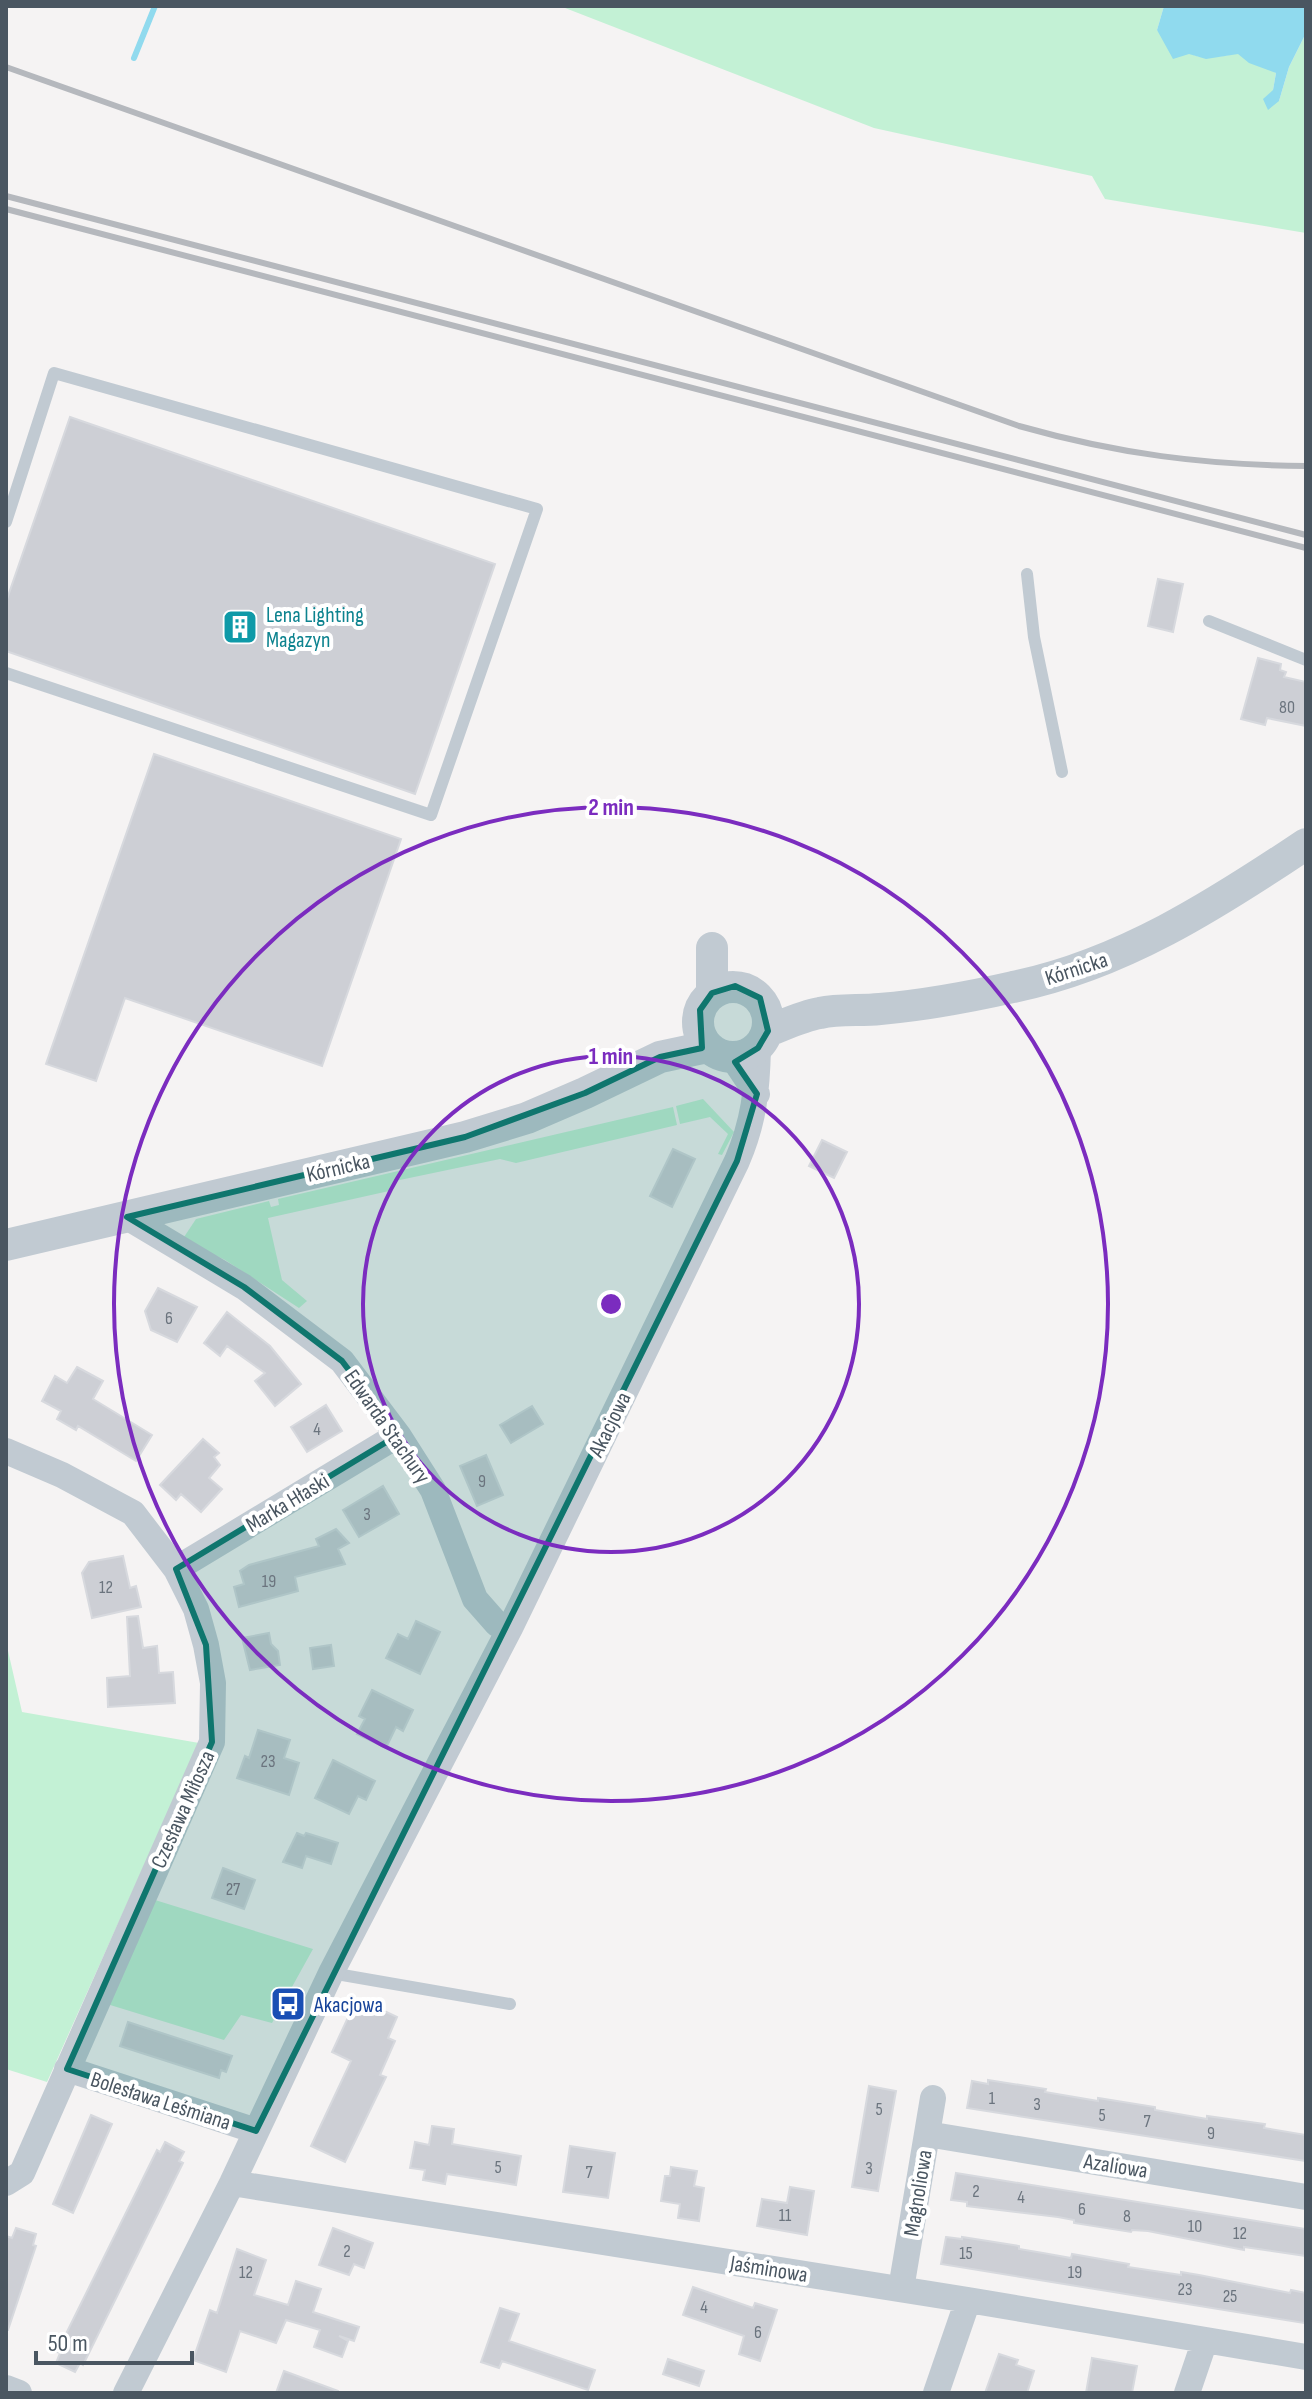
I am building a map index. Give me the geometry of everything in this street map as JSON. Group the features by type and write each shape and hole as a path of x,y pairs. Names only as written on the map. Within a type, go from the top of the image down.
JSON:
{"street":[{"name":"Kórnicka","path":"6,1245 465,1137 527,1118 571,1100 734,1023 947,1000 1072,972 1122,953 1162,932 1221,899 1306,844"},
{"name":"Akacjowa","path":"137,2390 331,1973 510,1628 751,1129 757,1094 734,1023"},
{"name":"Edwarda Stachury","path":"127,1217 244,1287 342,1361 398,1435 433,1490 475,1599 497,1624 510,1628"},
{"name":"Marka Hłaski","path":"176,1569 398,1435"},
{"name":"Czesława Miłosza","path":"6,1451 62,1475 133,1513 176,1569 196,1609 213,1683 212,1742 22,2173 6,2183"},
{"name":"Bolesława Leśmiana","path":"67,2069 256,2131"},
{"name":"Magnoliowa","path":"901,2289 933,2098"},
{"name":"Azaliowa","path":"927,2134 1306,2197"},
{"name":"Jaśminowa","path":"232,2183 1306,2357"},
{"path":"936,2393 968,2300"},
{"path":"1187,2393 1205,2340"},
{"path":"6,2388 19,2393"}],"lane":[{"path":"6,522 54,373 537,509 431,815 6,673"},
{"path":"1027,574 1034,637 1062,772"},
{"path":"1209,621 1306,660"},
{"path":"331,1973 510,2004"}],"highlighted area":[{"path":"735,986 760,998 768,1031 758,1048 735,1062 757,1094 737,1161 256,2131 67,2069 212,1742 206,1645 176,1569 398,1435 342,1361 244,1287 127,1217 465,1137 585,1093 660,1057 702,1048 700,1010 712,993"}],"green space":[{"path":"560,6 1164,6 1157,30 1194,55 1211,57 1238,53 1276,73 1273,90 1279,101 1289,67 1306,33 1306,233 1105,199 1092,176 874,128"},
{"path":"703,1099 734,1132 722,1155 718,1154 728,1134 710,1117 680,1124 676,1106"},
{"path":"673,1107 677,1125 516,1163 500,1159 395,1181 389,1191 268,1218 282,1280 307,1301 299,1308 184,1237 196,1219 269,1201 271,1207 279,1205 278,1199"},
{"path":"6,1642 22,1712 199,1743 47,2082 6,2069"},
{"path":"155,1900 313,1949 272,2023 241,2015 224,2040 107,2004"}],"water":[{"path":"1164,6 1306,6 1306,33 1289,67 1279,101 1268,110 1263,99 1273,90 1276,73 1249,63 1238,54 1206,59 1189,54 1173,59 1157,30"}],"building":[{"name":"Lena Lighting Magazyn","path":"70,417 495,564 415,794 6,651 6,602"},
{"path":"1158,579 1183,584 1173,632 1148,626"},
{"path":"1258,658 1281,664 1280,670 1286,672 1284,677 1306,682 1306,726 1267,718 1265,725 1241,719"},
{"path":"154,754 401,839 322,1066 125,998 96,1081 46,1064"},
{"path":"822,1140 847,1152 834,1178 809,1166"},
{"path":"673,1149 695,1159 672,1207 650,1196"},
{"path":"158,1288 197,1307 177,1342 151,1330 145,1311"},
{"path":"227,1312 270,1346 301,1384 275,1406 255,1381 265,1373 227,1346 220,1356 204,1343"},
{"path":"77,1367 103,1381 93,1399 152,1435 136,1461 78,1426 76,1430 57,1419 61,1411 42,1401 55,1376 67,1383"},
{"path":"326,1405 342,1431 307,1452 291,1427"},
{"path":"532,1406 543,1424 511,1443 500,1425"},
{"path":"203,1439 219,1453 214,1457 220,1465 209,1478 222,1489 201,1512 181,1494 176,1500 160,1485"},
{"path":"486,1455 503,1495 477,1506 460,1466"},
{"path":"383,1486 399,1514 359,1537 343,1510"},
{"path":"336,1529 349,1543 338,1549 345,1564 295,1577 298,1591 239,1607 234,1587 244,1584 240,1571 249,1565 319,1546 316,1539"},
{"path":"123,1556 130,1588 136,1586 141,1607 92,1618 82,1573 89,1562"},
{"path":"138,1616 143,1648 157,1646 159,1673 173,1672 175,1703 108,1707 107,1678 130,1676 127,1617"},
{"path":"416,1621 440,1632 420,1674 386,1658 398,1634 408,1639"},
{"path":"269,1633 271,1644 278,1651 280,1665 250,1670 242,1638"},
{"path":"331,1645 334,1666 313,1669 310,1648"},
{"path":"372,1690 413,1710 403,1731 396,1727 386,1748 357,1734 365,1719 359,1716"},
{"path":"258,1730 290,1740 284,1758 299,1763 289,1795 237,1778 245,1756 249,1758"},
{"path":"333,1760 375,1781 366,1800 358,1796 349,1814 315,1798"},
{"path":"297,1833 338,1843 331,1864 306,1856 302,1868 283,1862"},
{"path":"223,1868 255,1880 244,1909 212,1898"},
{"path":"357,1998 397,2017 388,2038 395,2041 380,2075 386,2077 345,2162 311,2146 351,2061 332,2052"},
{"path":"128,2022 232,2056 226,2072 221,2070 219,2078 120,2046"},
{"path":"988,2080 1098,2101 1098,2098 1155,2107 1155,2110 1207,2119 1207,2116 1265,2124 1264,2128 1306,2135 1306,2161 967,2108 972,2081 988,2084"},
{"path":"869,2086 896,2091 878,2191 852,2187"},
{"path":"91,2115 112,2124 73,2213 53,2204"},
{"path":"432,2126 454,2129 452,2144 521,2156 516,2185 447,2174 445,2184 423,2180 425,2170 410,2168 415,2142 429,2145"},
{"path":"165,2142 184,2152 179,2161 183,2163 83,2365 80,2363 75,2372 56,2363 60,2353 57,2352 157,2150 160,2152"},
{"path":"570,2146 615,2153 608,2198 563,2192"},
{"path":"671,2167 697,2171 694,2186 704,2188 699,2221 678,2218 680,2204 661,2201 665,2176 670,2176"},
{"path":"956,2173 1306,2229 1306,2256 1244,2247 1244,2250 1148,2231 1131,2232 1074,2223 1074,2220 1058,2217 967,2206 967,2202 951,2200"},
{"path":"790,2187 814,2191 807,2235 757,2226 762,2199 787,2203"},
{"path":"16,2228 36,2234 33,2245 36,2246 6,2330 6,2236 12,2238"},
{"path":"333,2228 373,2243 364,2268 354,2264 349,2275 319,2265"},
{"path":"946,2237 1019,2246 1019,2249 1071,2258 1072,2254 1129,2264 1128,2267 1181,2275 1181,2272 1290,2293 1291,2290 1306,2293 1306,2321 941,2264"},
{"path":"237,2249 266,2260 254,2295 288,2305 296,2281 321,2289 313,2312 359,2327 354,2341 339,2336 348,2341 342,2357 314,2347 320,2330 286,2320 276,2343 240,2331 226,2372 193,2360 210,2310 217,2313"},
{"path":"693,2287 753,2308 755,2303 777,2310 760,2361 739,2354 744,2336 683,2315"},
{"path":"500,2308 519,2314 509,2341 595,2370 588,2390 502,2361 499,2368 481,2362"},
{"path":"999,2354 1018,2360 1016,2365 1034,2371 1027,2393 985,2393"},
{"path":"1092,2358 1137,2366 1132,2393 1086,2393"},
{"path":"668,2359 704,2371 699,2386 663,2374"},
{"path":"284,2371 338,2391 338,2393 276,2393"}],"waterway":[{"path":"134,58 155,6"}],"railway":[{"path":"6,67 1019,426 1091,444 1161,456 1306,466"},
{"path":"6,196 1306,535"},
{"path":"6,209 1306,548"}],"place":[{"name":"Lena Lighting Magazyn","path":"240,627"},
{"name":"Akacjowa","path":"288,2004"}]}
